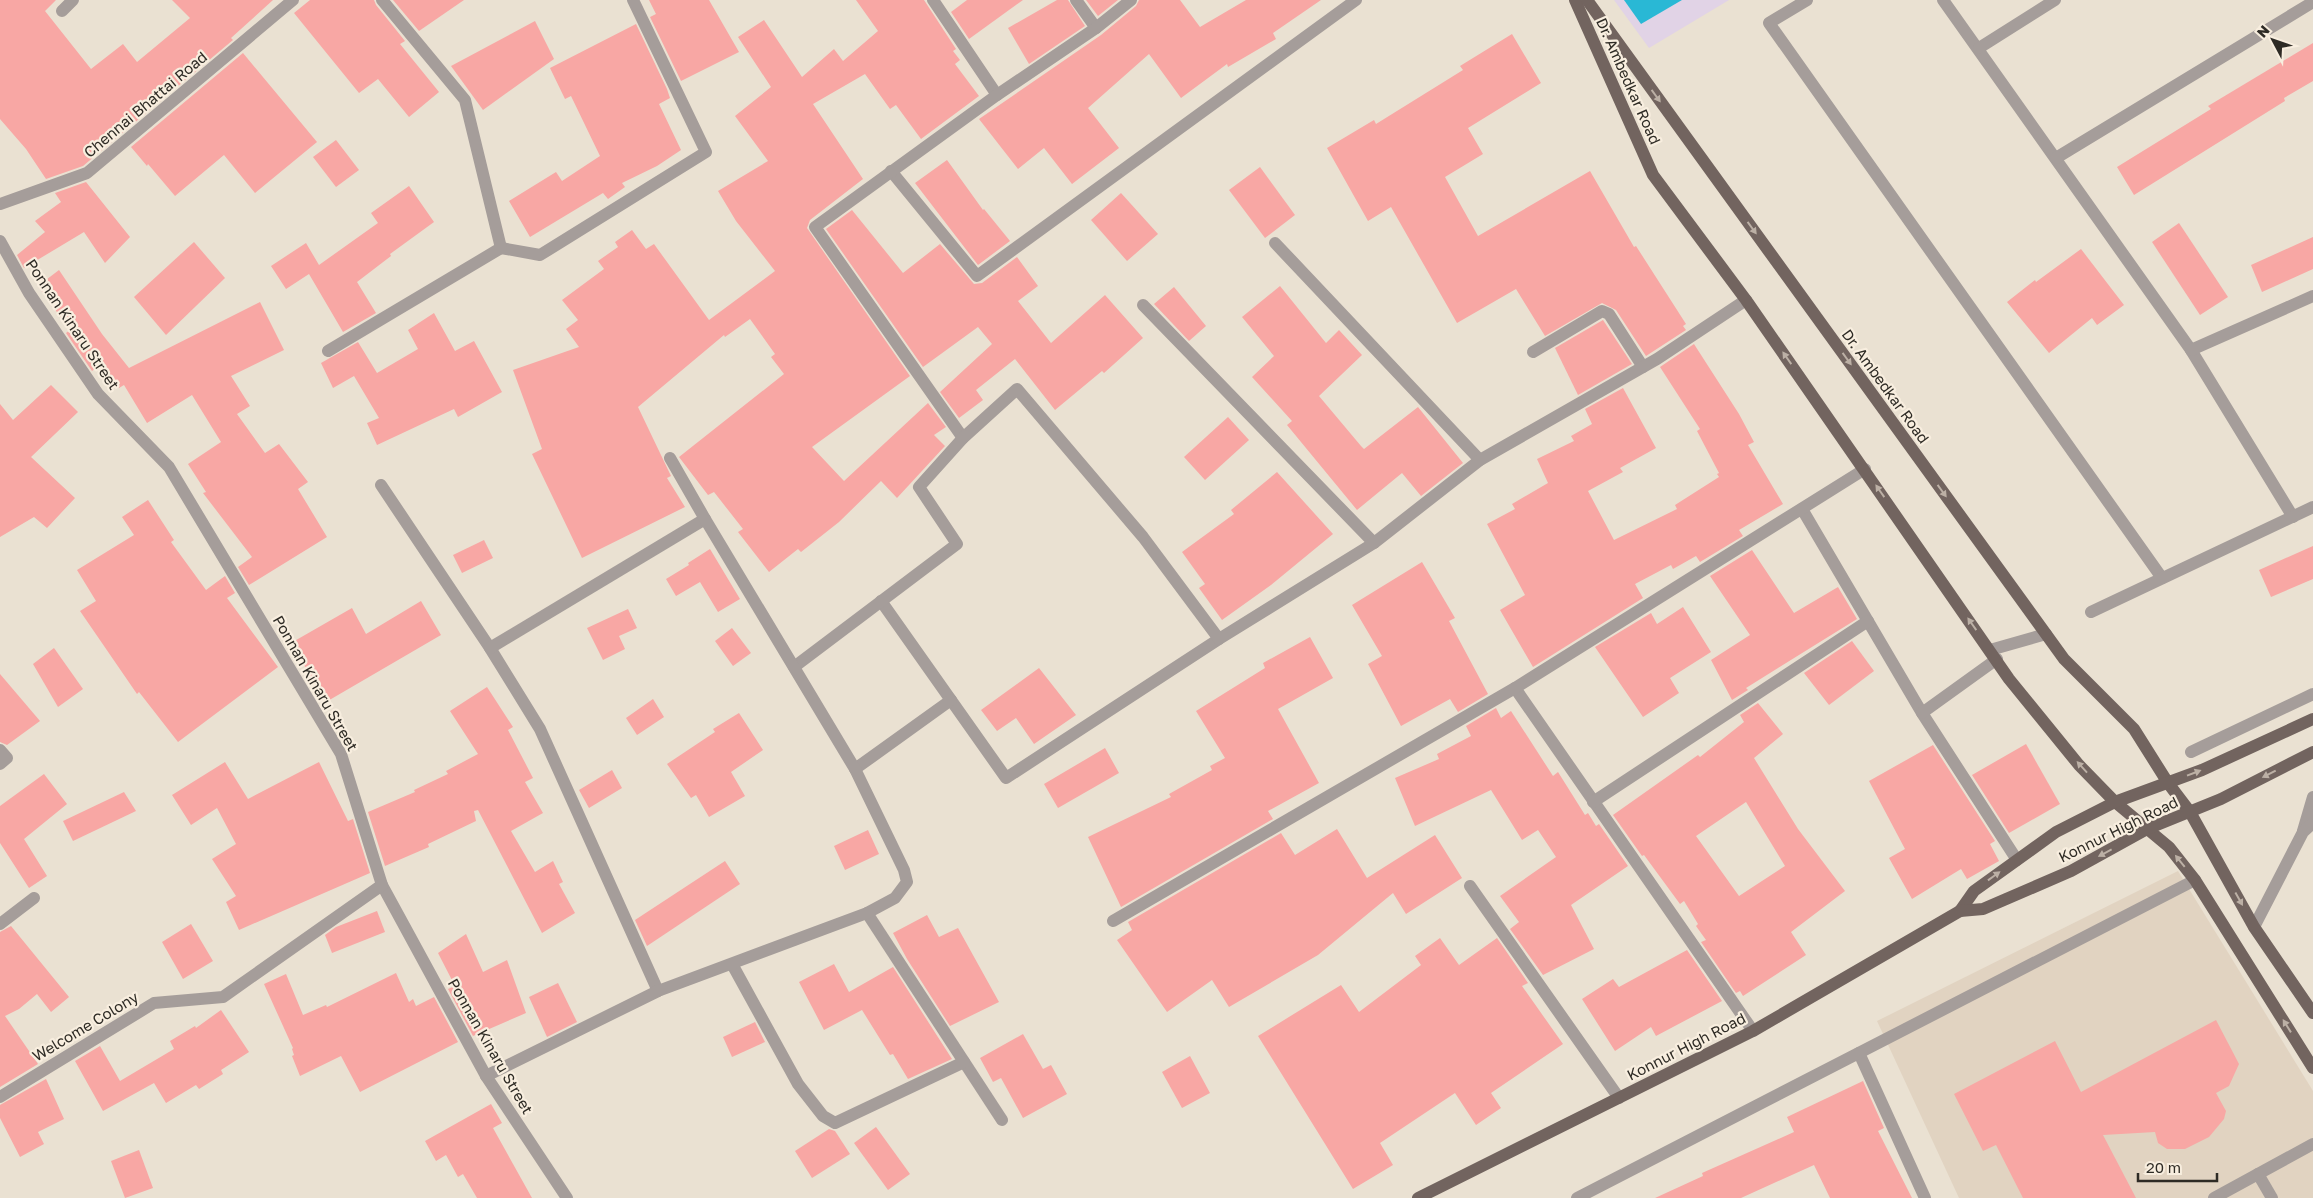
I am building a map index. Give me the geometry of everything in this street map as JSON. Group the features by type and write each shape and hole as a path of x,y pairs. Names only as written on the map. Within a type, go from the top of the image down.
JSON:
{"main road":[{"name":"Dr. Ambedkar Road","path":"1574,0 1653,175 1746,300 2009,679 2079,764 2115,802 2169,848 2195,880 2313,1068"},
{"name":"Dr. Ambedkar Road","path":"1587,0 2064,659 2134,729 2168,783 2190,812 2254,927 2313,1013"},
{"name":"Konnur High Road","path":"1418,1198 1753,1031 1960,911 1974,891 2056,832 2115,802 2202,770 2313,719"},
{"name":"Konnur High Road","path":"1960,911 1983,909 2072,871 2148,829 2190,812 2313,752"}],"street":[{"path":"62,11 73,0"},
{"name":"Chennai Bhattai Road","path":"0,204 87,174 293,0"},
{"path":"382,0 465,100 501,248"},
{"path":"328,351 501,248 540,255 706,152 633,0"},
{"path":"933,0 997,95"},
{"path":"1076,0 1096,28"},
{"path":"963,438 815,227 997,95 1096,28 1131,0"},
{"path":"891,171 977,276 1356,0"},
{"path":"1807,0 1769,23 2162,578"},
{"path":"1943,0 1979,48 2191,350 2293,517"},
{"path":"1979,48 2055,0"},
{"path":"2056,158 2313,2"},
{"name":"Ponnan Kinaru Street","path":"0,241 30,293 98,394 169,467 341,754 382,885 486,1076 567,1198"},
{"path":"1275,243 1480,460"},
{"path":"2191,350 2313,296"},
{"path":"881,601 1006,778 1219,638 1374,543 1480,460 1643,367 1746,300"},
{"path":"1143,305 1374,543"},
{"path":"1534,352 1602,311 1609,314 1643,367"},
{"path":"794,667 956,544 919,488 963,438 1017,389 1143,538 1219,638"},
{"path":"486,1076 658,991 867,913 895,898 907,882 904,870 855,769 704,519 670,458"},
{"path":"1113,921 1515,688 1865,469"},
{"path":"381,485 490,648 540,729 658,991"},
{"path":"2091,612 2313,508"},
{"path":"1802,509 1922,713 2016,860"},
{"path":"490,648 704,519"},
{"path":"1593,802 1868,622"},
{"path":"1922,713 1993,655 2046,634"},
{"path":"1515,688 1753,1031"},
{"path":"2190,752 2313,694"},
{"path":"855,769 951,700"},
{"path":"0,750 7,758 0,764"},
{"path":"2254,927 2303,832 2313,797"},
{"path":"2303,832 2313,823"},
{"path":"1579,1198 2195,880"},
{"name":"Welcome Colony","path":"0,1097 154,1003 223,997 382,885"},
{"path":"1470,886 1619,1098"},
{"path":"0,924 34,898"},
{"path":"867,913 1002,1120"},
{"path":"732,964 798,1084 823,1116 836,1123 964,1062"},
{"path":"1859,1053 1925,1198"},
{"path":"2214,1198 2313,1144"},
{"path":"2258,1174 2272,1198"}],"shaded area":[{"path":"1614,0 1729,0 1649,48"},
{"path":"2178,871 2313,1091 2313,1198 1959,1198 1877,1021"}],"water":[{"path":"1624,0 1682,0 1641,24"}],"building":[{"path":"0,0 56,0 45,11 91,69 123,44 137,62 190,18 172,0 273,0 231,38 233,40 83,166 46,179 26,149 0,119"},
{"path":"310,0 374,0 405,41 400,44 439,92 409,117 378,79 359,93 294,13"},
{"path":"393,0 464,0 419,31"},
{"path":"649,0 709,0 739,52 681,81 650,17 656,14"},
{"path":"856,0 924,0 956,49 953,51 960,60 955,64 979,96 921,139 896,105 890,109 865,74 813,104 863,179 810,220 807,228 910,376 812,447 844,481 928,403 946,427 934,435 945,446 897,498 881,481 839,522 801,552 798,549 769,572 738,532 743,529 714,492 708,495 679,457 784,374 771,357 775,354 750,319 725,337 724,335 638,407 671,476 667,478 685,507 582,558 532,454 542,449 513,370 579,347 566,329 578,320 562,300 604,269 598,261 618,247 615,242 632,230 646,249 654,244 709,320 775,271 736,221 718,191 768,161 735,116 771,87 738,37 764,20 802,77 834,49 843,61 878,31"},
{"path":"967,0 1023,0 969,39 951,12"},
{"path":"1057,0 1068,0 1085,26 1029,64 1008,28"},
{"path":"1086,0 1118,0 1098,16"},
{"path":"1139,0 1180,0 1200,27 1246,0 1321,0 1273,33 1276,39 1228,67 1227,64 1181,98 1149,54 1088,108 1119,148 1072,184 1044,148 1018,169 979,119 1101,35 1136,6"},
{"path":"535,21 554,59 483,110 451,66"},
{"path":"636,24 667,89 670,98 659,104 681,150 657,166 622,183 625,187 608,199 603,193 530,237 509,201 556,172 562,181 600,156 571,96 565,99 550,68"},
{"path":"1512,34 1541,83 1468,128 1483,154 1445,177 1478,236 1590,171 1634,247 1636,246 1686,324 1683,326 1686,330 1646,356 1616,310 1602,303 1545,336 1516,289 1457,323 1391,207 1368,221 1327,148 1374,120 1376,124 1463,70 1460,66"},
{"path":"2313,43 2313,81 2284,98 2285,101 2134,195 2117,167 2211,109 2208,106"},
{"path":"243,53 317,142 255,193 224,155 175,196 131,147"},
{"path":"336,140 359,170 336,187 313,157"},
{"path":"947,160 983,210 1010,241 978,265 915,183"},
{"path":"1260,167 1295,215 1265,238 1229,190"},
{"path":"86,182 130,237 105,263 84,232 24,268 17,255 45,232 35,221 61,202 55,193"},
{"path":"409,186 434,222 390,254 391,256 357,282 376,313 343,332 309,274 286,289 271,266 306,243 319,265 378,223 371,213"},
{"path":"1121,193 1158,234 1127,261 1091,220"},
{"path":"852,210 903,273 940,244 974,284 982,283 1017,257 1038,286 1018,301 1051,343 1105,295 1143,338 1104,373 1102,371 1055,410 1015,359 976,390 983,400 959,418 940,392 992,344 978,327 923,367 826,229"},
{"path":"2179,223 2228,297 2200,315 2152,242"},
{"path":"2313,237 2313,269 2262,292 2251,265"},
{"path":"194,242 225,278 166,335 134,297"},
{"path":"2081,249 2124,305 2097,325 2092,318 2049,353 2007,302 2035,280 2036,282"},
{"path":"59,270 102,334 129,368 260,302 284,350 231,376 250,406 237,414 265,453 279,444 308,482 298,489 327,537 249,585 238,567 252,557 203,493 206,492 188,464 221,442 192,395 147,423 124,385 119,388 101,364 92,371 66,333 70,330 38,286"},
{"path":"1280,286 1326,343 1339,330 1362,355 1319,396 1364,449 1418,407 1463,463 1421,496 1402,473 1357,510 1287,425 1292,421 1252,377 1274,356 1242,317"},
{"path":"1174,287 1206,326 1189,341 1154,304"},
{"path":"434,313 455,351 474,341 502,392 458,417 454,409 377,445 367,423 379,418 354,376 333,388 321,363 358,342 377,373 418,349 408,330"},
{"path":"1603,320 1632,364 1578,395 1555,348"},
{"path":"1694,344 1739,414 1754,442 1748,445 1783,504 1739,530 1743,536 1700,562 1696,556 1673,569 1671,565 1635,584 1643,598 1533,667 1500,610 1525,595 1487,524 1515,509 1512,504 1548,483 1537,459 1574,441 1571,436 1592,424 1585,409 1623,388 1656,448 1620,468 1623,472 1588,491 1614,540 1677,509 1675,505 1719,477 1717,474 1719,473 1697,431 1700,429 1660,367"},
{"path":"51,385 78,412 31,457 75,498 47,528 34,517 0,537 0,404 13,420"},
{"path":"1228,417 1249,440 1205,480 1184,457"},
{"path":"1277,472 1333,534 1271,585 1222,620 1199,588 1205,584 1182,552 1234,514 1231,510"},
{"path":"148,500 174,540 171,542 206,590 225,576 235,593 227,598 278,667 178,742 139,692 137,694 80,611 96,601 77,570 134,535 122,517"},
{"path":"484,540 493,558 462,573 453,555"},
{"path":"2313,546 2313,579 2271,597 2259,570"},
{"path":"710,549 740,599 718,612 700,582 676,596 666,579"},
{"path":"1752,550 1794,613 1838,587 1857,619 1746,688 1748,690 1732,700 1711,660 1750,635 1710,576"},
{"path":"1422,562 1455,618 1449,621 1488,694 1458,712 1450,699 1401,726 1368,664 1382,656 1352,605"},
{"path":"421,601 441,635 326,702 291,643 352,608 366,634"},
{"path":"1683,607 1711,652 1670,678 1679,693 1643,717 1595,647 1651,613 1657,624"},
{"path":"628,609 637,628 619,636 625,649 603,660 587,628"},
{"path":"732,628 751,653 733,666 715,641"},
{"path":"1310,637 1333,678 1278,709 1319,783 1268,811 1273,819 1121,907 1088,837 1171,797 1169,794 1212,770 1210,766 1225,758 1196,711 1265,668 1263,663"},
{"path":"1852,641 1874,671 1829,705 1804,673"},
{"path":"54,648 83,689 58,707 33,664"},
{"path":"1039,668 1076,715 1034,744 1016,718 997,731 981,710"},
{"path":"0,674 40,721 7,745 0,742"},
{"path":"487,687 513,727 508,730 533,778 525,782 543,813 511,831 535,872 553,861 563,882 559,884 575,913 542,933 478,810 474,811 476,821 428,844 429,847 385,866 368,812 415,792 414,790 448,774 446,771 478,754 450,711"},
{"path":"653,699 664,717 637,735 626,718"},
{"path":"1758,703 1783,734 1754,758 1798,829 1845,891 1791,932 1806,955 1743,996 1740,991 1736,993 1701,942 1706,940 1696,926 1698,924 1684,901 1680,904 1613,815 1698,755 1700,757 1744,722 1740,715","holes":["1746,802 1785,866 1739,896 1696,836"]},
{"path":"1496,708 1501,718 1511,711 1553,776 1558,772 1585,815 1588,813 1596,826 1599,824 1628,866 1571,905 1594,949 1543,975 1510,929 1519,922 1500,896 1556,857 1538,830 1522,840 1491,790 1415,826 1395,778 1439,759 1437,754 1471,736 1466,726"},
{"path":"739,713 763,750 731,772 745,796 709,817 696,795 691,798 667,764 715,732 713,729"},
{"path":"2026,744 2060,804 2009,833 1972,775"},
{"path":"1933,745 1995,841 1990,844 1999,861 1967,879 1961,869 1912,899 1889,858 1905,849 1869,781"},
{"path":"1105,748 1119,773 1058,808 1044,784"},
{"path":"225,762 248,799 319,762 348,821 353,819 370,873 239,930 226,902 236,896 212,859 236,844 217,808 191,825 172,795"},
{"path":"612,770 622,788 589,808 579,790"},
{"path":"44,774 67,804 24,839 47,876 29,888 0,843 0,806"},
{"path":"124,792 136,811 73,841 63,821"},
{"path":"1337,829 1367,878 1435,835 1462,878 1406,914 1393,893 1318,955 1229,1007 1212,980 1167,1012 1117,940 1132,930 1128,922 1281,833 1295,855"},
{"path":"868,830 879,854 845,870 834,846"},
{"path":"725,861 740,884 647,946 635,920"},
{"path":"377,911 385,932 332,953 325,935 336,927"},
{"path":"927,915 939,937 958,928 999,1002 950,1026 907,959 893,933"},
{"path":"191,924 213,961 183,979 162,942"},
{"path":"11,926 69,997 51,1012 37,994 19,1009 5,1016 38,1064 0,1087 0,932"},
{"path":"466,934 483,972 507,960 526,1013 473,1036 448,989 455,986 438,953"},
{"path":"1440,938 1459,965 1497,938 1528,983 1522,986 1563,1044 1491,1093 1501,1108 1476,1125 1455,1093 1380,1143 1393,1165 1353,1189 1258,1036 1341,985 1359,1012 1421,965 1415,956"},
{"path":"1687,950 1722,1001 1656,1036 1651,1027 1615,1051 1582,999 1613,979 1619,987"},
{"path":"834,964 849,992 893,967 952,1059 908,1079 893,1054 890,1055 862,1010 824,1030 799,982"},
{"path":"396,973 409,1002 413,999 416,1006 434,997 458,1042 360,1092 341,1056 300,1076 292,1056 294,1055 293,1048 264,984 286,974 303,1015 326,1005 327,1007"},
{"path":"558,983 577,1022 547,1037 529,997"},
{"path":"221,1010 249,1052 221,1070 223,1074 199,1089 196,1085 166,1103 154,1083 103,1111 75,1061 100,1046 120,1081 174,1049 170,1041 195,1026 196,1028"},
{"path":"2216,1020 2239,1064 2229,1086 2216,1093 2226,1111 2224,1119 2209,1137 2185,1149 2167,1149 2158,1143 2155,1132 2103,1135 2136,1198 2023,1198 1996,1145 1983,1151 1954,1094 2055,1041 2081,1092"},
{"path":"755,1022 765,1042 732,1057 723,1037"},
{"path":"1023,1034 1043,1069 1051,1065 1067,1094 1023,1118 1001,1078 993,1082 980,1058"},
{"path":"1190,1056 1210,1093 1182,1108 1162,1072"},
{"path":"46,1079 64,1119 38,1132 44,1144 20,1157 0,1118 0,1105"},
{"path":"1863,1081 1884,1128 1878,1131 1912,1198 1830,1198 1814,1165 1741,1198 1655,1198 1703,1176 1702,1173 1794,1132 1787,1117"},
{"path":"491,1104 502,1123 493,1128 532,1198 477,1198 463,1174 458,1177 446,1155 436,1161 425,1141"},
{"path":"876,1127 910,1174 888,1190 854,1143"},
{"path":"829,1129 835,1131 850,1154 812,1178 795,1151"},
{"path":"139,1150 153,1188 125,1198 111,1161"}]}
